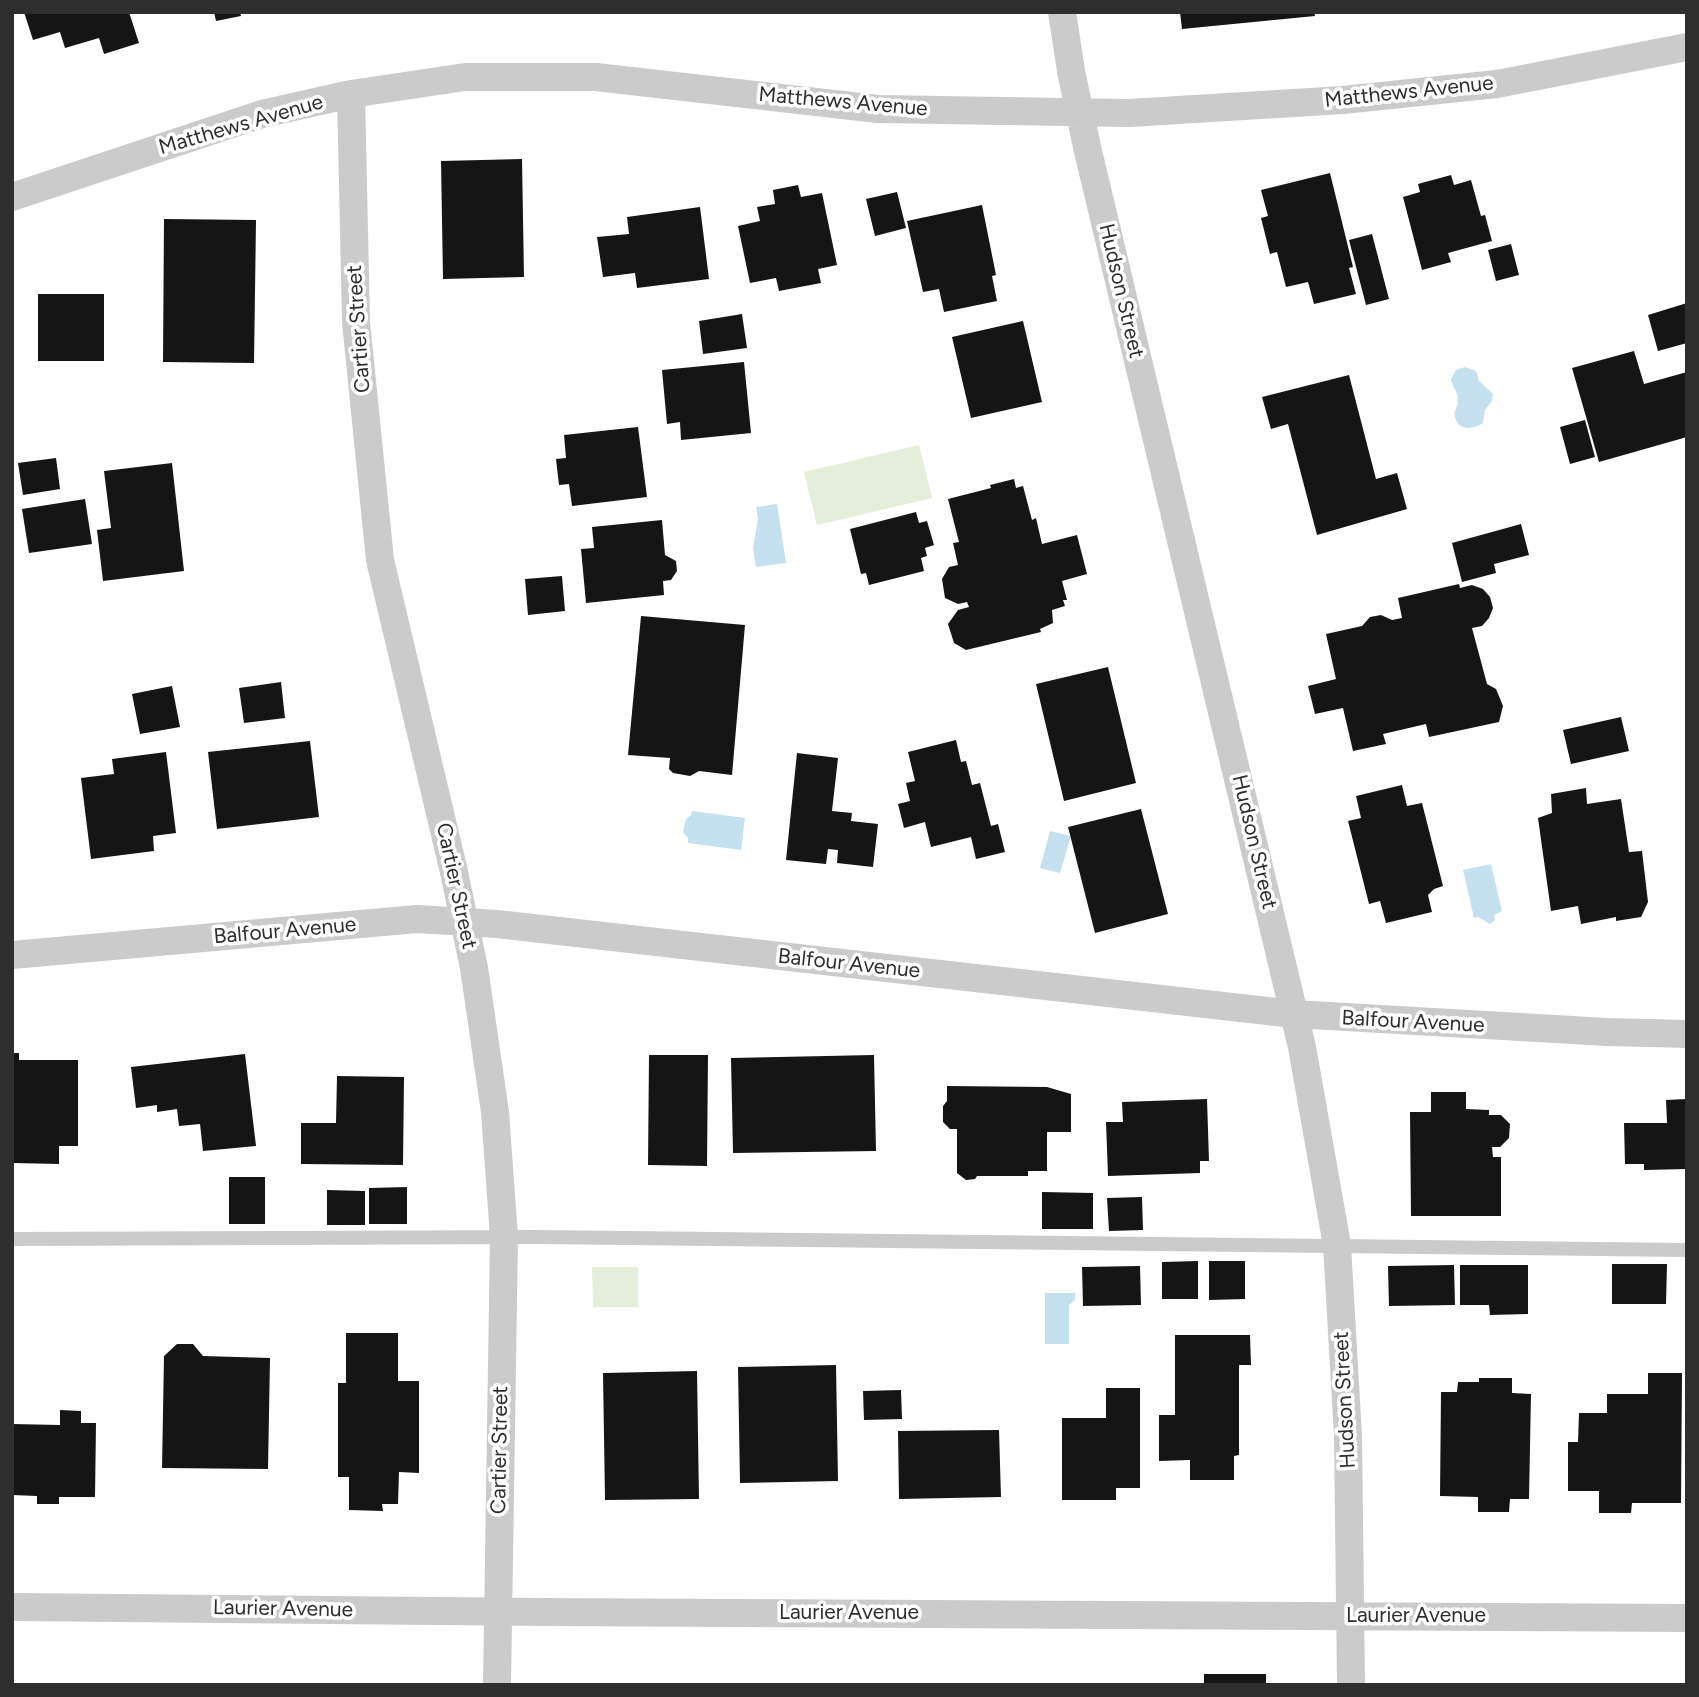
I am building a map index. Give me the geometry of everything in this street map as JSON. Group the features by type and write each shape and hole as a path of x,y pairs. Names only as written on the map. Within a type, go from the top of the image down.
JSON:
{"street":[{"name":"Hudson Street","path":"1062,12 1080,113 1302,1047 1336,1245 1348,1436 1351,1685"},
{"name":"Matthews Avenue","path":"12,197 262,114 351,94 464,77 596,77 878,109 1129,113 1343,100 1497,84 1687,47"},
{"name":"Cartier Street","path":"351,94 356,322 380,561 474,968 495,1112 504,1237 497,1685"},
{"name":"Balfour Avenue","path":"12,955 417,919 1294,1014 1687,1034"},
{"name":"Laurier Avenue","path":"12,1606 1687,1618"}],"lane":[{"path":"12,1239 504,1237 1687,1251"}],"green space":[{"path":"919,445 932,498 817,525 804,472"},
{"path":"592,1267 638,1267 638,1307 593,1307"}],"water":[{"path":"1465,367 1476,371 1479,381 1493,394 1492,401 1485,410 1483,423 1471,428 1463,427 1457,422 1455,413 1458,398 1451,379 1456,370"},
{"path":"777,504 786,563 756,567 753,548 758,519 756,507"},
{"path":"692,811 745,818 741,850 688,843 683,832 686,819"},
{"path":"1050,831 1071,836 1060,873 1040,868"},
{"path":"1491,864 1502,911 1494,915 1495,920 1490,924 1478,917 1474,918 1463,870"},
{"path":"1045,1293 1075,1293 1075,1300 1069,1305 1069,1344 1045,1344"}],"building":[{"path":"24,12 129,12 139,43 104,54 99,38 65,48 60,32 33,40"},
{"path":"214,12 240,12 241,16 216,21"},
{"path":"1180,12 1314,12 1315,16 1182,29"},
{"path":"522,159 524,277 443,279 441,161"},
{"path":"1330,173 1353,267 1349,268 1356,294 1314,304 1308,282 1286,287 1277,252 1270,254 1261,218 1268,216 1261,190"},
{"path":"1451,175 1454,185 1471,180 1481,216 1485,215 1492,241 1448,253 1451,262 1422,270 1403,197 1420,192 1418,184"},
{"path":"798,185 801,197 822,193 837,265 818,269 821,283 779,291 776,278 750,283 738,226 760,221 757,207 775,204 773,190"},
{"path":"897,192 906,228 875,236 866,199"},
{"path":"982,205 996,275 992,276 997,301 944,312 939,289 923,292 907,221"},
{"path":"700,207 709,279 637,288 635,273 603,277 597,237 629,234 627,217"},
{"path":"164,219 256,220 254,363 163,362"},
{"path":"1372,234 1389,299 1366,305 1349,240"},
{"path":"1511,244 1519,275 1496,281 1488,250"},
{"path":"38,294 104,294 104,361 38,361"},
{"path":"1687,303 1687,343 1658,351 1648,315"},
{"path":"742,314 747,348 703,354 699,321"},
{"path":"1023,321 1042,402 971,418 952,337"},
{"path":"1634,351 1644,384 1687,372 1687,437 1599,462 1572,368"},
{"path":"744,362 751,433 681,440 680,422 667,424 662,370"},
{"path":"1349,375 1376,479 1397,473 1407,509 1317,535 1288,424 1271,429 1262,397"},
{"path":"1585,420 1595,457 1570,464 1560,427"},
{"path":"638,427 647,497 572,506 569,484 559,485 556,459 566,458 564,435"},
{"path":"56,458 60,489 23,495 18,463"},
{"path":"172,463 184,571 103,581 97,530 111,528 104,471"},
{"path":"1014,479 1016,488 1023,486 1032,520 1036,518 1042,544 1077,535 1087,574 1062,581 1067,600 1063,600 1065,606 1052,610 1053,623 1040,629 1041,632 966,650 954,643 948,624 958,610 969,607 967,602 958,604 945,598 942,579 949,567 958,565 953,543 959,542 948,499"},
{"path":"85,499 92,544 29,553 22,509"},
{"path":"916,512 919,523 927,521 934,545 925,548 927,556 921,558 924,571 869,585 866,573 861,574 850,529"},
{"path":"662,520 665,555 676,561 677,571 671,580 663,581 664,595 586,603 581,549 594,548 592,527"},
{"path":"1521,524 1529,555 1494,564 1496,573 1462,582 1452,543"},
{"path":"562,576 565,611 528,615 525,579"},
{"path":"1459,584 1460,588 1472,585 1483,589 1490,597 1493,608 1489,618 1482,626 1472,628 1487,684 1496,689 1503,706 1499,722 1429,737 1426,724 1383,734 1386,744 1353,751 1343,708 1315,714 1308,686 1336,679 1326,634 1362,626 1370,617 1381,615 1392,620 1402,618 1398,598"},
{"path":"641,616 745,625 732,775 699,771 690,776 673,773 669,769 670,758 628,755"},
{"path":"1108,667 1136,783 1064,801 1036,684"},
{"path":"281,682 285,718 244,723 239,688"},
{"path":"172,686 180,727 140,734 132,694"},
{"path":"1621,717 1629,751 1571,764 1563,730"},
{"path":"956,740 961,762 966,761 972,785 980,783 991,826 998,824 1005,852 976,859 971,837 931,847 925,822 904,828 898,804 910,801 906,783 915,781 908,752"},
{"path":"310,741 319,817 217,829 208,752"},
{"path":"166,752 176,833 153,836 154,851 91,859 81,778 114,774 112,759"},
{"path":"797,753 838,758 832,811 852,813 851,821 878,824 873,867 837,863 838,850 828,849 826,864 786,860"},
{"path":"1402,785 1407,806 1422,803 1443,886 1428,895 1432,912 1386,923 1380,901 1369,904 1348,821 1361,818 1356,796"},
{"path":"1586,788 1587,804 1621,799 1629,852 1642,851 1648,902 1641,917 1616,921 1616,917 1581,924 1578,906 1551,911 1538,818 1552,813 1551,794"},
{"path":"1141,809 1168,914 1095,933 1068,827"},
{"path":"12,1053 19,1053 19,1060 78,1060 78,1146 59,1146 59,1164 12,1163"},
{"path":"245,1054 256,1146 203,1151 200,1124 179,1126 177,1109 157,1112 157,1105 136,1108 131,1067"},
{"path":"649,1055 708,1055 707,1166 648,1165"},
{"path":"874,1055 876,1151 733,1153 731,1058"},
{"path":"337,1076 404,1077 403,1165 301,1164 301,1123 336,1123"},
{"path":"947,1086 1047,1087 1071,1094 1071,1132 1047,1132 1047,1171 1028,1171 1028,1176 977,1176 975,1179 966,1180 957,1173 957,1129 950,1129 943,1122"},
{"path":"1431,1092 1466,1092 1466,1109 1489,1110 1489,1115 1501,1115 1510,1124 1509,1138 1500,1147 1492,1147 1493,1157 1501,1157 1501,1216 1411,1216 1410,1112 1431,1112"},
{"path":"1207,1099 1209,1161 1200,1161 1200,1173 1108,1176 1106,1122 1123,1122 1122,1102"},
{"path":"1687,1099 1687,1169 1644,1170 1644,1164 1625,1164 1624,1123 1667,1123 1666,1100"},
{"path":"229,1177 265,1177 265,1224 229,1224"},
{"path":"407,1187 407,1224 369,1224 369,1188"},
{"path":"327,1190 365,1191 365,1225 327,1225"},
{"path":"1042,1192 1093,1193 1093,1229 1042,1229"},
{"path":"1142,1197 1143,1230 1109,1231 1107,1198"},
{"path":"1198,1261 1198,1299 1162,1299 1162,1262"},
{"path":"1209,1261 1245,1261 1245,1299 1209,1300"},
{"path":"1612,1264 1667,1264 1666,1304 1612,1304"},
{"path":"1454,1265 1455,1305 1389,1306 1388,1266"},
{"path":"1460,1265 1528,1265 1528,1314 1490,1315 1489,1305 1460,1305"},
{"path":"1140,1266 1141,1305 1083,1306 1082,1267"},
{"path":"346,1333 398,1333 398,1381 419,1381 419,1473 399,1472 398,1504 382,1504 383,1511 349,1510 349,1477 338,1477 338,1383 346,1383"},
{"path":"1175,1335 1250,1335 1251,1365 1239,1365 1239,1455 1234,1456 1234,1480 1190,1480 1190,1460 1159,1461 1159,1415 1175,1415"},
{"path":"177,1344 193,1344 203,1356 270,1358 268,1469 162,1468 164,1356"},
{"path":"836,1365 838,1481 740,1483 738,1367"},
{"path":"697,1371 699,1499 605,1500 603,1373"},
{"path":"1648,1373 1682,1373 1681,1503 1632,1503 1631,1513 1599,1513 1599,1491 1568,1491 1568,1442 1578,1442 1579,1413 1607,1413 1607,1394 1648,1394"},
{"path":"1479,1378 1512,1378 1512,1393 1531,1394 1529,1499 1510,1499 1509,1512 1478,1512 1478,1497 1440,1496 1441,1392 1457,1392 1458,1382 1479,1382"},
{"path":"1106,1388 1140,1388 1140,1488 1116,1488 1116,1500 1062,1500 1062,1418 1106,1418"},
{"path":"901,1390 902,1419 864,1420 863,1391"},
{"path":"60,1410 81,1411 81,1423 96,1423 95,1497 59,1497 59,1504 37,1504 37,1496 12,1495 12,1424 60,1425"},
{"path":"999,1430 1001,1497 899,1499 898,1431"},
{"path":"1204,1674 1266,1674 1266,1685 1204,1685"}]}
